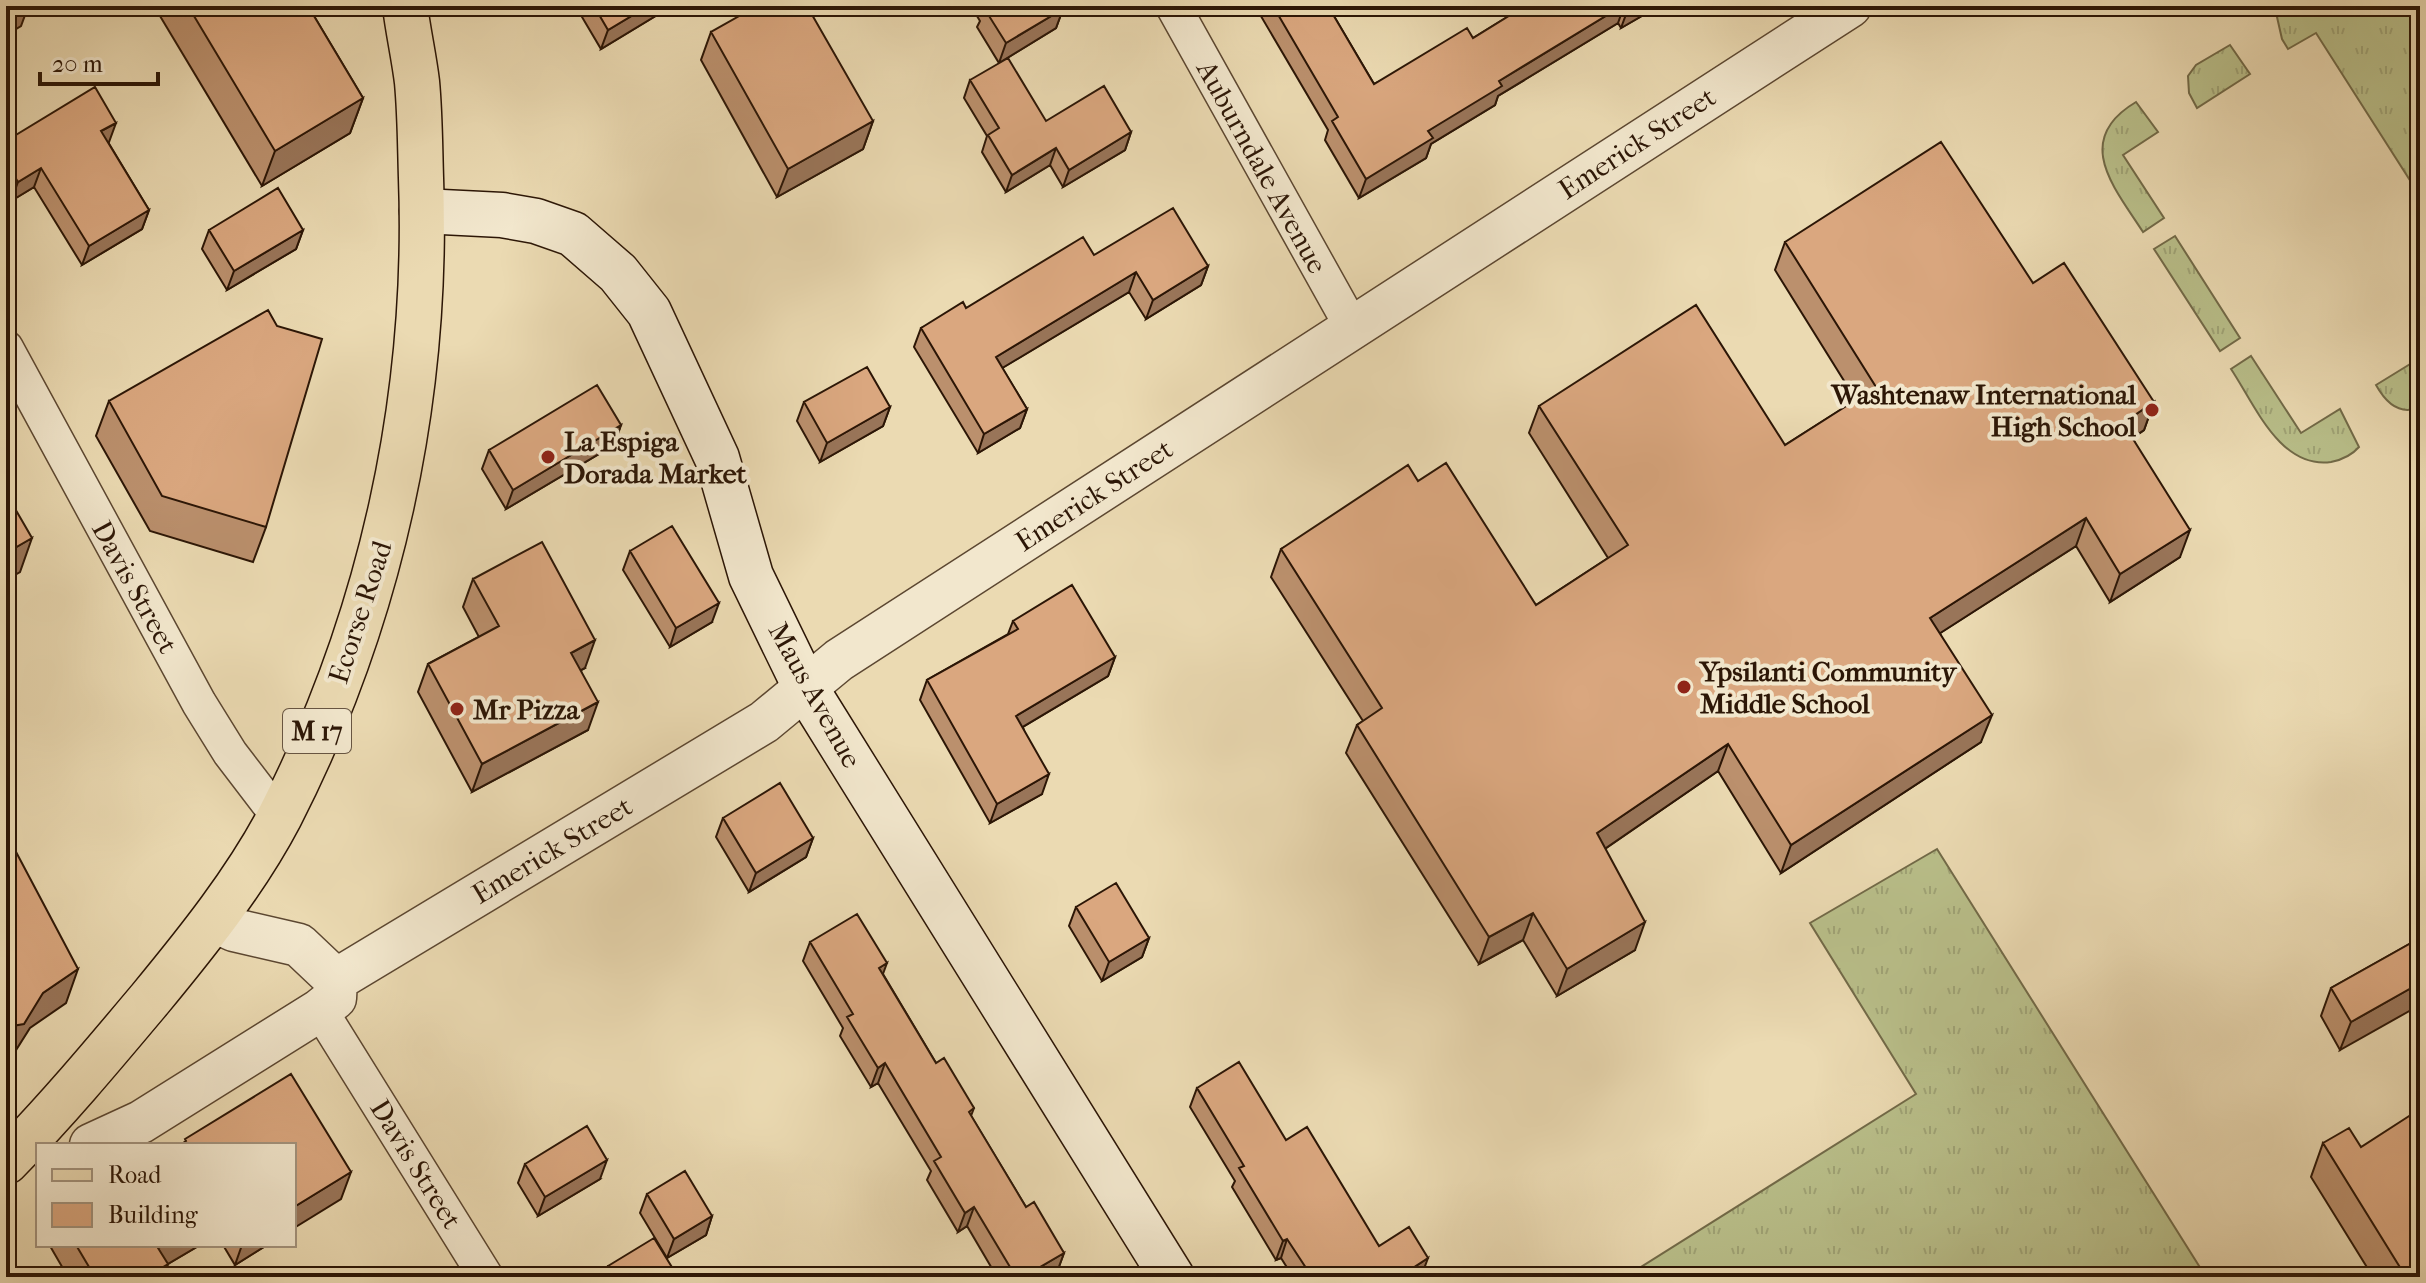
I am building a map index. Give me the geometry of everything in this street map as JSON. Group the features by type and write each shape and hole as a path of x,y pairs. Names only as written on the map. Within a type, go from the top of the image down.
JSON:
{"main road":[{"name":"Ecorse Road","path":"21,1153 214,921 279,817 339,682 368,596 400,472 420,319 422,211 417,80 405,6"},
{"name":"Maus Avenue","path":"422,211 502,215 536,221 573,234 618,273 642,302 717,458 751,576 805,687 1172,1277"}],"street":[{"name":"Auburndale Avenue","path":"1173,6 1352,327"},
{"name":"Emerick Street","path":"95,1143 141,1122 330,996 764,722 839,660 1850,6"},
{"name":"Davis Street","path":"6,348 199,703 230,753 279,817"},
{"name":"Davis Street","path":"214,921 234,930 299,945 486,1277"}],"green space":[{"path":"2287,6 2420,6 2420,196 2316,33 2288,49 2282,39 2277,17"},
{"path":"2230,45 2250,74 2197,108 2189,93 2188,76 2196,65"},
{"path":"2136,102 2158,132 2123,155 2164,218 2143,232 2111,181 2102,148 2106,132 2117,117"},
{"path":"2175,236 2240,338 2220,351 2154,249"},
{"path":"2251,356 2301,433 2340,409 2359,447 2346,457 2331,462 2313,461 2283,445 2260,416 2231,369"},
{"path":"2420,358 2420,407 2400,409 2384,397 2376,385"},
{"path":"1937,849 2206,1277 1625,1277 1916,1094 1810,923"}],"building":[{"path":"6,6 27,6 28,7 6,20"},
{"path":"188,6 308,6 363,98 275,151"},
{"path":"594,6 648,6 608,30"},
{"path":"757,6 807,6 873,121 788,169 711,32"},
{"path":"1061,6 1063,9 1006,43 984,8"},
{"path":"1273,6 1328,6 1374,84 1467,28 1473,38 1525,6 1622,6 1499,81 1502,86 1428,131 1433,138 1366,179 1332,121 1338,117"},
{"path":"1008,58 1046,121 1104,86 1131,132 1069,170 1056,148 1012,175 988,135 999,128 970,80"},
{"path":"95,87 116,123 101,131 149,210 89,246 41,168 18,182 6,162 6,141"},
{"path":"1941,142 2033,283 2064,263 2154,402 2123,423 2190,530 2120,574 2086,518 1930,618 1992,715 1791,845 1728,744 1597,833 1645,922 1567,969 1533,913 1489,937 1357,725 1382,708 1281,549 1408,465 1418,481 1446,463 1536,605 1628,545 1539,406 1696,305 1785,445 1876,387 1785,242"},
{"path":"278,188 303,230 234,271 209,230"},
{"path":"1173,208 1208,266 1153,300 1136,272 996,357 1027,409 984,434 921,328 963,302 966,308 1083,237 1094,255"},
{"path":"268,310 277,326 322,339 266,527 162,496 109,401"},
{"path":"867,367 890,407 827,443 804,402"},
{"name":"La Espiga Dorada Market","path":"597,385 621,425 513,490 489,450"},
{"path":"6,493 32,538 6,553"},
{"path":"672,526 719,603 676,628 630,551"},
{"path":"542,542 595,640 571,653 598,702 482,764 428,664 499,626 473,579"},
{"path":"1072,585 1115,657 1016,716 1049,774 997,804 927,680 1018,629 1013,621"},
{"path":"780,783 813,838 756,873 723,818"},
{"path":"6,833 78,969 43,993 24,1024 6,1027"},
{"path":"1116,883 1149,938 1109,962 1076,907"},
{"path":"857,914 887,963 879,968 936,1063 944,1058 974,1108 969,1112 1026,1207 1034,1202 1064,1253 1023,1277 1016,1277 974,1207 965,1213 934,1161 941,1157 885,1063 878,1068 847,1017 853,1014 810,942"},
{"path":"2420,938 2420,983 2351,1022 2331,988"},
{"path":"1239,1062 1286,1140 1307,1127 1379,1246 1409,1227 1428,1258 1399,1277 1312,1277 1287,1239 1283,1241 1239,1168 1244,1166 1197,1088"},
{"path":"291,1074 351,1172 296,1206 296,1143 183,1143"},
{"path":"2420,1109 2420,1277 2406,1277 2323,1143 2349,1128 2361,1147"},
{"path":"587,1126 607,1160 545,1197 525,1164"},
{"path":"685,1171 712,1216 674,1239 647,1194"},
{"path":"654,1238 678,1277 614,1277 608,1266"},
{"path":"77,1247 160,1247 168,1264 147,1277 95,1277"}],"place":[{"name":"Washtenaw International High School","path":"2152,410"},
{"name":"La Espiga Dorada Market","path":"548,457"},
{"name":"Ypsilanti Community Middle School","path":"1684,687"},
{"name":"Mr Pizza","path":"457,709"}]}
